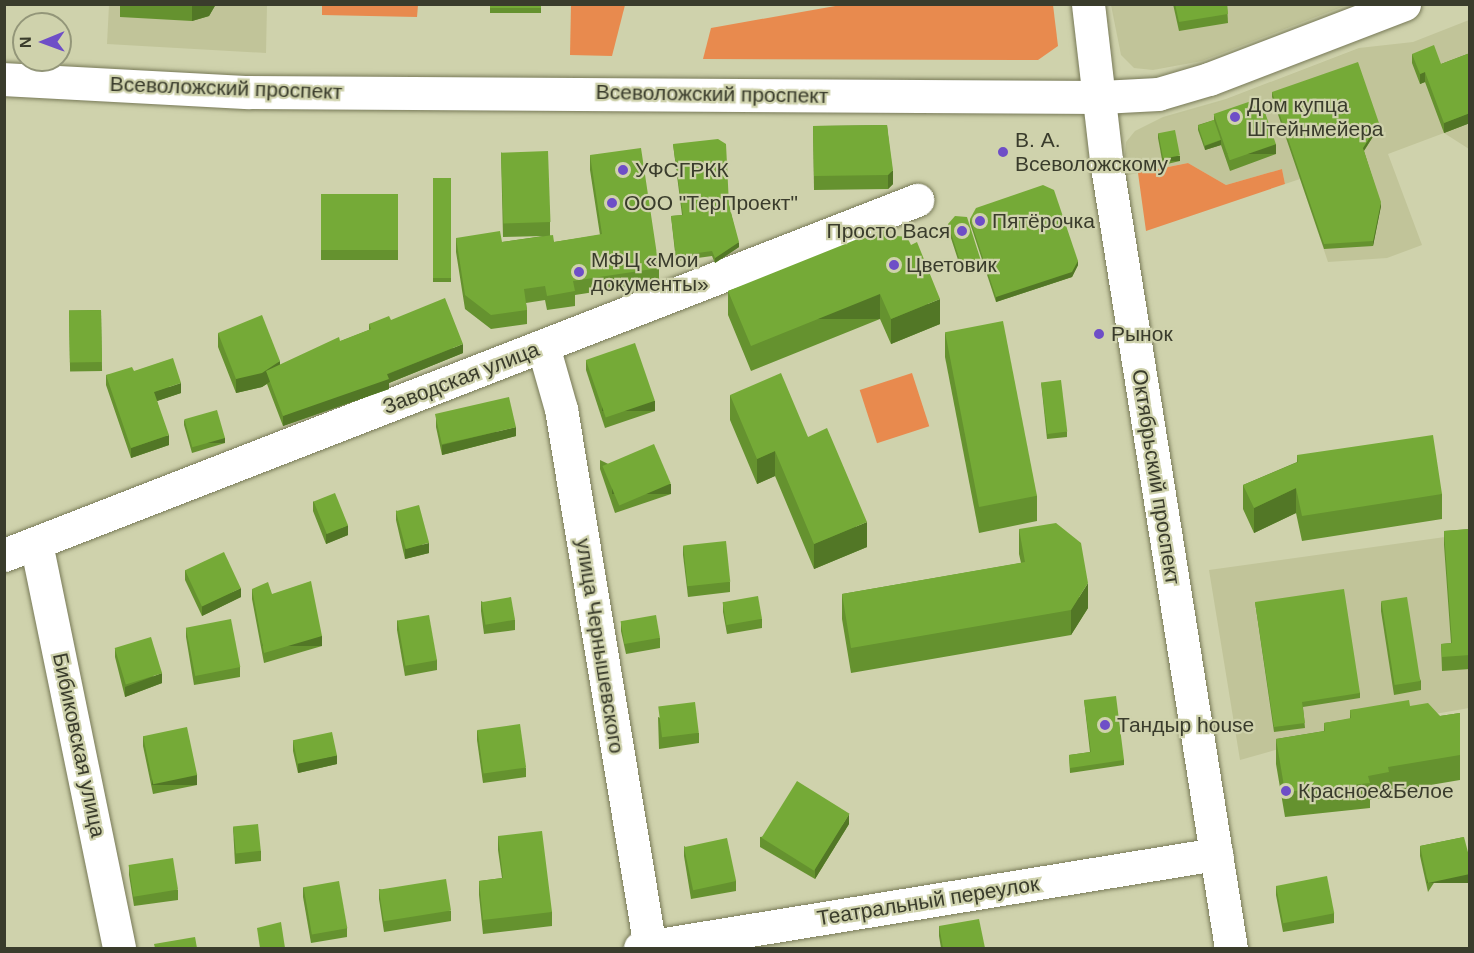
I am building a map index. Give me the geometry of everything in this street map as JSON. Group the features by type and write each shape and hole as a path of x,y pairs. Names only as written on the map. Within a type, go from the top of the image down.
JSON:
{"street":[{"name":"Октябрьский проспект","path":"1088,4 1101,97 1108,171 1231,948"},
{"name":"Всеволожский проспект","path":"4,79 246,92 1101,97 1158,94 1209,80 1404,4"},
{"name":"Заводская улица","path":"4,555 916,201"},
{"name":"улица Чернышевского","path":"543,346 561,409 646,948"},
{"name":"Бибиковская улица","path":"36,543 119,948"},
{"name":"Театральный переулок","path":"646,948 1216,854"}],"shaded area":[{"path":"109,5 267,5 266,53 107,44"},
{"path":"322,5 418,5 417,17 322,15"},
{"path":"571,5 625,5 612,56 570,55"},
{"path":"841,5 1053,5 1058,46 1038,60 703,59 711,28"},
{"path":"1111,5 1347,5 1202,61 1153,70 1134,68 1121,55"},
{"path":"1469,20 1469,149 1444,133 1388,154 1422,245 1387,258 1328,262 1300,179 1285,184 1282,169 1226,185 1188,163 1123,176 1126,142 1135,131 1163,117 1226,99 1359,48 1413,42"},
{"path":"1188,163 1226,185 1282,169 1285,184 1146,231 1138,173"},
{"path":"912,373 929,426 877,443 860,390"},
{"path":"1445,537 1469,540 1469,708 1349,729 1240,760 1209,570"}],"building":[{"path":"490,4 541,4 541,8 490,8"},
{"path":"1175,4 1227,4 1228,14 1179,22"},
{"path":"1434,45 1441,64 1470,53 1470,113 1444,123 1425,72 1420,74 1412,54"},
{"path":"1358,62 1379,123 1363,148 1381,202 1373,241 1324,244 1272,92"},
{"path":"1260,98 1276,144 1230,160 1214,114"},
{"path":"1214,120 1221,140 1205,145 1198,126"},
{"path":"887,125 893,170 888,175 814,176 813,126"},
{"path":"1175,130 1180,156 1163,159 1158,133"},
{"path":"718,139 726,144 729,205 739,242 715,258 712,251 676,256 671,216 683,215 673,144"},
{"path":"641,148 659,268 573,281 575,291 547,296 545,286 524,289 527,310 491,315 465,295 456,238 500,231 502,242 553,235 554,242 602,234 590,155"},
{"path":"548,151 550,222 504,224 501,153"},
{"path":"433,178 451,178 451,278 433,278"},
{"path":"1043,185 1054,190 1078,261 1072,272 996,297 970,219 976,208"},
{"path":"321,194 398,194 398,250 321,250"},
{"path":"955,216 967,217 982,264 970,268 968,262 961,264 948,224"},
{"path":"885,228 887,235 907,237 911,245 917,242 940,299 891,319 880,294 751,346 728,291"},
{"path":"445,298 463,344 387,374 389,379 283,416 266,371 339,337 340,341 371,329 369,324 389,316 391,320"},
{"path":"101,310 102,362 70,363 69,311"},
{"path":"262,315 280,361 262,373 236,379 218,333"},
{"path":"1003,321 1037,496 979,507 945,332"},
{"path":"635,343 655,401 606,418 586,360"},
{"path":"173,358 181,383 154,392 169,435 131,448 106,375 132,367 134,371"},
{"path":"781,373 808,437 827,428 867,522 814,544 775,451 757,459 730,395"},
{"path":"1061,380 1067,432 1047,434 1041,382"},
{"path":"509,397 516,427 442,444 435,414"},
{"path":"217,410 225,438 192,447 184,419"},
{"path":"1433,435 1442,494 1302,516 1296,488 1254,508 1243,485 1298,462 1297,455"},
{"path":"654,444 671,484 619,505 602,466"},
{"path":"335,493 348,525 327,534 314,502"},
{"path":"419,505 429,543 406,549 396,511"},
{"path":"1056,523 1081,543 1088,583 1071,610 851,648 842,594 1025,562 1019,529"},
{"path":"1470,529 1470,655 1442,657 1441,644 1452,643 1444,531"},
{"path":"726,541 730,582 688,586 683,545"},
{"path":"224,552 241,588 202,606 185,570"},
{"path":"311,581 322,636 264,653 252,589 268,582 272,594"},
{"path":"1344,589 1360,693 1302,702 1305,723 1274,727 1255,602"},
{"path":"758,596 762,619 727,625 723,602"},
{"path":"511,597 515,620 485,625 481,602"},
{"path":"1407,597 1420,681 1395,685 1381,601"},
{"path":"429,615 437,660 405,666 397,621"},
{"path":"656,615 660,638 625,644 621,621"},
{"path":"231,619 240,667 195,676 186,628"},
{"path":"151,637 162,673 126,684 115,648"},
{"path":"1116,696 1124,760 1070,768 1069,755 1091,752 1084,700"},
{"path":"1409,700 1410,706 1428,703 1440,716 1460,713 1460,755 1388,767 1389,772 1368,776 1370,783 1285,792 1276,739 1325,731 1324,723 1351,718 1350,710"},
{"path":"695,702 699,733 662,737 658,707"},
{"path":"520,724 526,768 484,774 477,730"},
{"path":"187,727 197,775 153,784 143,736"},
{"path":"332,732 337,755 298,764 293,740"},
{"path":"797,781 850,814 814,871 761,838"},
{"path":"258,824 261,851 236,853 233,827"},
{"path":"542,831 552,912 483,920 479,881 503,878 498,836"},
{"path":"1464,837 1470,860 1470,874 1428,883 1420,846"},
{"path":"727,838 736,881 693,890 684,847"},
{"path":"173,858 178,890 134,897 129,865"},
{"path":"1327,876 1334,913 1283,923 1276,886"},
{"path":"446,879 451,911 384,921 379,890"},
{"path":"339,881 347,928 312,935 304,887"},
{"path":"979,919 985,948 943,948 939,926"},
{"path":"281,922 285,948 260,948 257,928"},
{"path":"195,937 197,948 155,948 154,944"}],"place":[{"name":"Дом купца Штейнмейера","path":"1235,117"},
{"name":"В. А. Всеволожскому","path":"1003,152"},
{"name":"УФСГРКК","path":"623,170"},
{"name":"ООО \"ТерПроект\"","path":"612,203"},
{"name":"Пятёрочка","path":"980,221"},
{"name":"Просто Вася","path":"962,231"},
{"name":"Цветовик","path":"894,265"},
{"name":"МФЦ «Мои документы»","path":"579,272"},
{"name":"Рынок","path":"1099,334"},
{"name":"Тандыр house","path":"1105,725"},
{"name":"Красное&Белое","path":"1286,791"}]}
